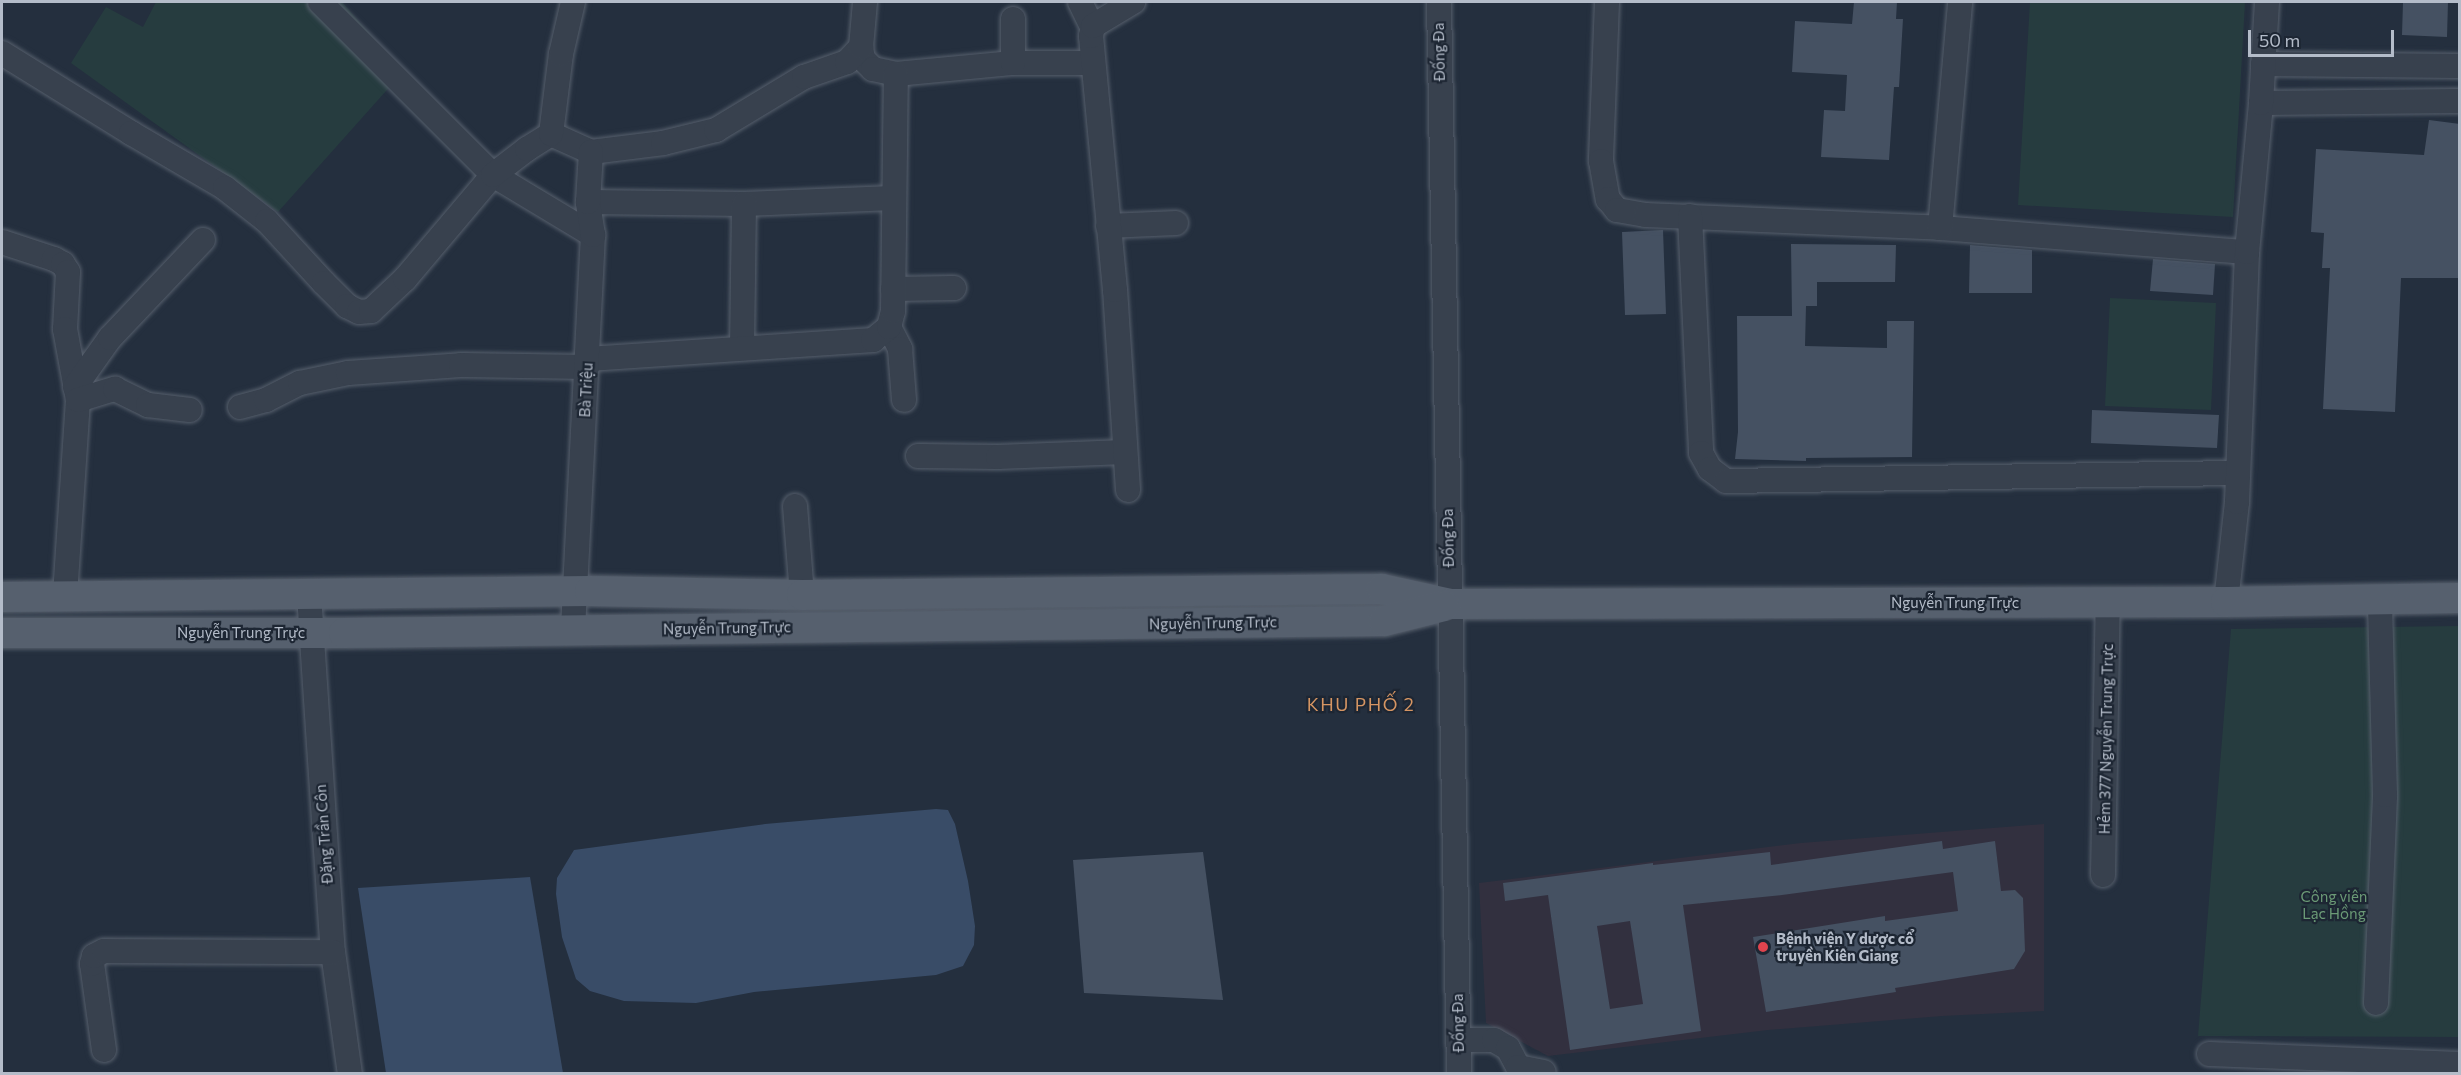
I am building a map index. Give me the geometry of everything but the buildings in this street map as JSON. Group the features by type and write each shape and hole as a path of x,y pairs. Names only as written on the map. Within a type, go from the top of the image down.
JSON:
{"main road":[{"name":"Nguyễn Trung Trực","path":"2,597 574,591 802,595 1382,589 1450,604 2226,602 2460,598"},
{"name":"Nguyễn Trung Trực","path":"2,633 312,633 1384,621 1450,604"}],"street":[{"path":"320,2 493,175 593,235"},
{"path":"2,53 131,134 225,188 267,221 347,306 359,312 371,311 405,279 493,175 551,134 561,54 573,2"},
{"path":"865,2 861,47 863,59 873,69 896,74 1013,63 1092,63"},
{"path":"1080,2 1092,27 1092,63 1108,226 1128,490"},
{"path":"1092,27 1133,2"},
{"name":"Đống Đa","path":"1438,2 1459,1074"},
{"path":"1607,2 1601,160 1608,199 1617,210 1646,215 1940,228 2247,252"},
{"path":"1940,228 1960,2"},
{"path":"2226,602 2238,473 2247,252 2261,103 2267,2"},
{"path":"1013,19 1013,63"},
{"path":"551,134 591,152 663,143 717,130 804,77 847,62 861,47"},
{"path":"2263,64 2460,66"},
{"path":"896,74 893,289 889,327 900,349 904,400"},
{"path":"2261,103 2460,101"},
{"name":"Bà Triệu","path":"573,629 593,235 588,202 591,152"},
{"path":"588,202 744,204 893,198"},
{"path":"742,348 744,204"},
{"path":"1690,216 1701,453 1710,469 1726,481 2238,473"},
{"path":"1108,226 1176,223"},
{"path":"76,393 110,338 203,240"},
{"path":"2,242 54,259 63,264 68,272 65,329 76,393 65,596"},
{"path":"893,289 954,288"},
{"path":"240,407 266,400 300,383 348,373 460,365 587,363 742,348 873,340 889,327"},
{"path":"76,393 115,389 148,405 190,410"},
{"path":"918,456 998,457 1125,452"},
{"path":"795,506 802,595"},
{"name":"Đặng Trần Côn","path":"309,594 333,952 350,1074"},
{"path":"2376,1004 2385,795 2380,599"},
{"name":"Hẻm 377 Nguyễn Trung Trực","path":"2103,875 2108,602"},
{"path":"104,1050 92,964 94,956 104,951 333,952"},
{"path":"1458,1040 1494,1040 1508,1048 1518,1067 1544,1072"},
{"path":"2209,1054 2460,1064"}],"shaded area":[{"name":"Bệnh viện Y dược cổ truyền Kiên Giang","path":"2044,824 2044,1011 1942,1016 1768,1030 1548,1056 1486,1023 1479,883 1801,843"}],"green space":[{"path":"156,2 342,2 403,72 278,212 71,63 106,7 143,27"},
{"path":"2030,2 2245,2 2233,217 2018,205"},
{"path":"2110,298 2216,303 2211,410 2105,406"},
{"name":"Công viên Lạc Hồng","path":"2459,626 2459,1037 2198,1036 2231,629"}],"water":[{"path":"936,809 948,810 955,824 968,881 975,926 974,945 963,966 936,975 754,992 696,1003 624,1001 590,991 576,979 562,937 556,894 557,878 574,850 765,824"},
{"path":"530,877 563,1073 386,1073 358,888"}],"place":[{"name":"Bệnh viện Y dược cổ truyền Kiên Giang","path":"1763,947"}],"district":[{"name":"KHU PHỐ 2","path":"1361,704"}]}
